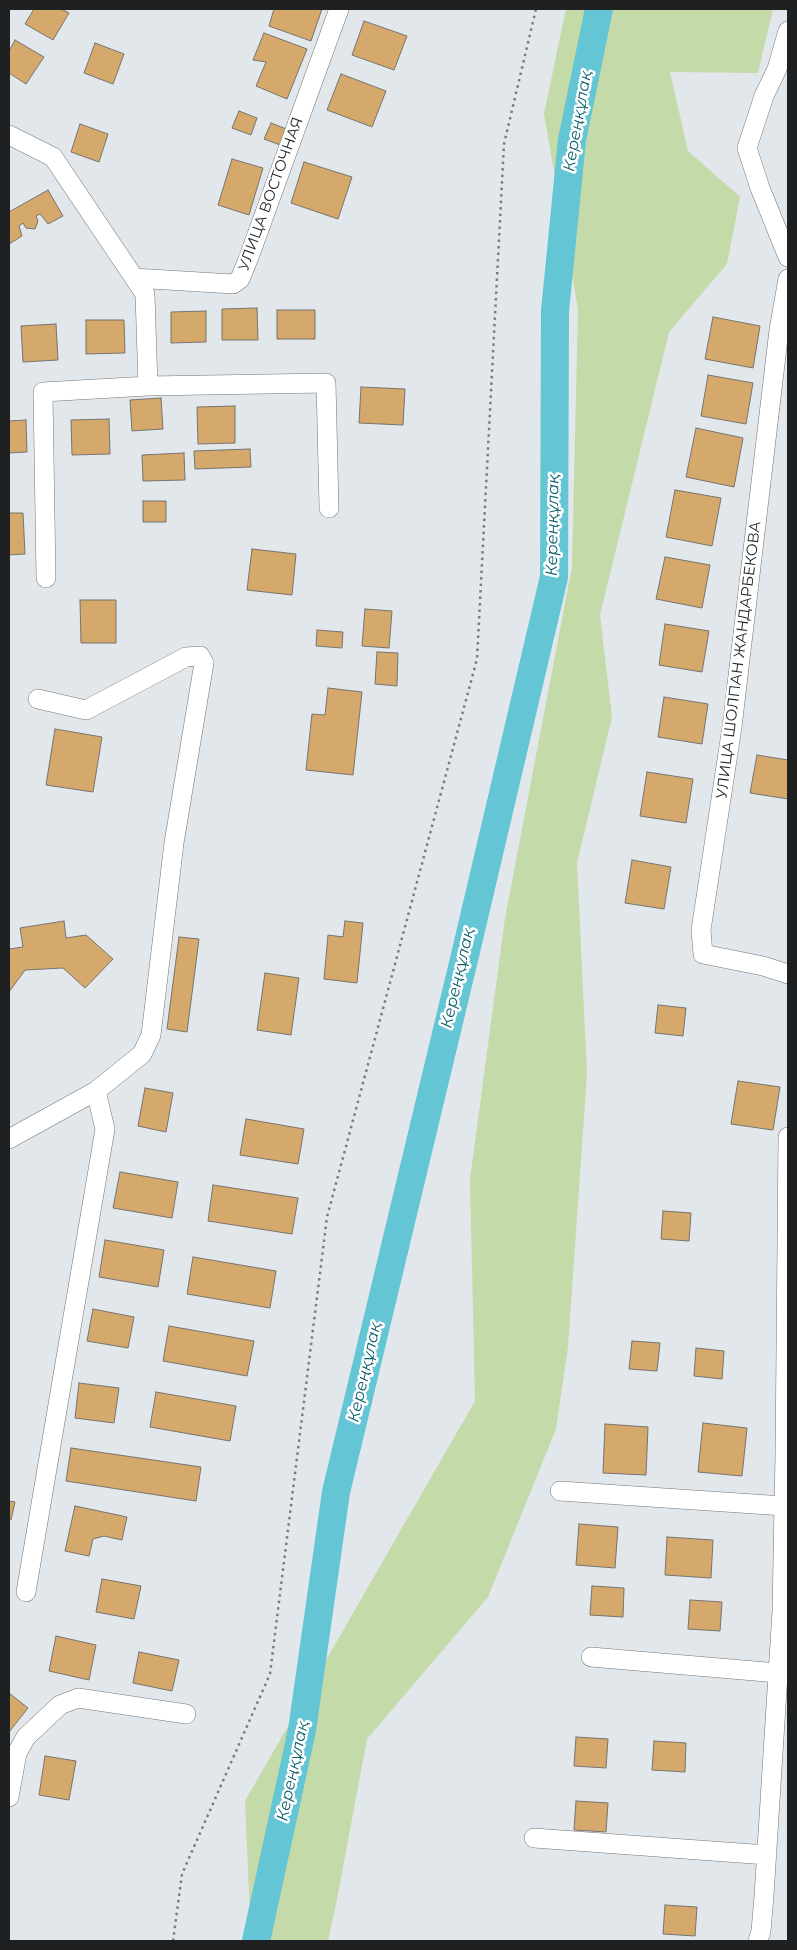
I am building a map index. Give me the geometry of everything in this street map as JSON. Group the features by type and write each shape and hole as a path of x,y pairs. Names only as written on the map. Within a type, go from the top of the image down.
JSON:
{"street":[{"name":"УЛИЦА ВОСТОЧНАЯ","path":"134,278 233,284 240,280 339,9"},
{"path":"788,31 777,69 764,96 747,148 760,188 788,257"},
{"path":"9,135 53,157 145,294 148,386"},
{"name":"УЛИЦА ШОЛПАН ЖАНДАРБЕКОВА","path":"788,279 779,330 732,727 701,930 703,954 763,966 788,974"},
{"path":"46,578 43,392 148,386 326,383 329,508"},
{"path":"9,1140 96,1091 142,1054 151,1035 174,844 204,663 200,656 186,657 86,710 38,699"},
{"path":"26,1592 105,1129 96,1091"},
{"path":"758,1941 761,1930 767,1854 778,1673 787,1452 788,1137"},
{"path":"560,1491 784,1506"},
{"path":"591,1657 778,1673"},
{"path":"9,1797 17,1753 26,1737 60,1705 78,1698 186,1714"},
{"path":"534,1838 767,1854"}],"path":[{"path":"173,1941 182,1874 270,1674 327,1217 477,659 504,144 536,9"}],"green space":[{"path":"566,9 773,9 758,73 670,72 688,151 740,197 727,264 669,332 600,615 612,717 577,863 587,1073 568,1347 556,1429 488,1597 367,1739 328,1941 251,1941 245,1801 475,1401 470,1179 505,918 572,567 578,309 544,114"}],"building":[{"path":"34,9 61,9 69,13 53,40 25,24"},
{"path":"274,9 322,9 311,41 269,26"},
{"path":"364,21 407,36 394,70 352,55"},
{"path":"264,33 307,49 287,99 256,86 266,62 253,60"},
{"path":"15,40 44,57 26,84 9,73 9,51"},
{"path":"95,43 124,54 113,84 84,73"},
{"path":"341,74 386,91 372,127 327,110"},
{"path":"239,111 257,118 251,135 232,128"},
{"path":"271,123 289,130 283,146 264,139"},
{"path":"80,124 108,134 99,162 71,152"},
{"path":"232,159 263,168 249,215 218,205"},
{"path":"304,162 352,177 338,219 291,203"},
{"path":"48,190 63,216 48,224 40,214 36,216 38,221 35,229 26,228 23,223 19,226 22,236 9,244 9,212"},
{"path":"257,308 258,340 222,340 222,309"},
{"path":"277,310 315,310 315,339 277,339"},
{"path":"206,311 206,342 171,343 171,312"},
{"path":"713,317 760,326 753,368 705,359"},
{"path":"86,320 124,320 125,353 86,354"},
{"path":"56,324 58,360 23,362 21,326"},
{"path":"708,375 753,383 746,424 701,416"},
{"path":"361,387 405,389 403,425 359,423"},
{"path":"161,398 163,429 132,431 130,400"},
{"path":"235,406 235,443 198,444 197,407"},
{"path":"109,419 110,454 72,455 71,420"},
{"path":"26,420 27,452 9,453 9,421"},
{"path":"696,428 743,438 734,487 686,477"},
{"path":"250,449 251,467 195,469 194,451"},
{"path":"184,453 185,480 143,481 142,455"},
{"path":"675,490 721,498 712,546 666,537"},
{"path":"143,501 166,501 166,522 143,522"},
{"path":"9,513 23,513 25,554 9,555"},
{"path":"252,549 296,554 292,595 247,590"},
{"path":"665,557 710,565 702,608 656,599"},
{"path":"80,600 116,600 116,643 81,643"},
{"path":"365,609 392,611 389,648 362,646"},
{"path":"665,624 709,631 702,672 659,665"},
{"path":"317,630 343,632 342,648 316,646"},
{"path":"377,652 398,653 397,686 375,684"},
{"path":"328,688 362,692 353,775 306,770 312,714 325,715"},
{"path":"664,697 708,704 702,744 658,737"},
{"path":"55,729 102,737 93,792 46,785"},
{"path":"757,755 788,760 788,799 750,793"},
{"path":"647,772 693,779 686,823 640,816"},
{"path":"632,860 671,867 664,909 625,903"},
{"path":"64,921 66,938 86,935 113,959 85,988 63,968 25,970 9,992 9,949 23,947 20,928"},
{"path":"345,921 363,923 357,983 324,979 328,935 343,937"},
{"path":"179,937 199,939 187,1032 167,1029"},
{"path":"265,973 299,978 291,1035 257,1030"},
{"path":"658,1005 686,1008 683,1036 655,1033"},
{"path":"738,1081 780,1087 773,1130 731,1124"},
{"path":"145,1088 173,1093 166,1132 138,1126"},
{"path":"246,1119 304,1129 298,1164 240,1155"},
{"path":"120,1172 178,1182 172,1218 113,1208"},
{"path":"213,1185 298,1198 292,1234 208,1221"},
{"path":"663,1211 691,1213 689,1241 661,1239"},
{"path":"105,1240 164,1250 158,1287 99,1277"},
{"path":"193,1257 276,1271 270,1308 187,1294"},
{"path":"93,1309 134,1317 128,1348 87,1341"},
{"path":"169,1326 254,1341 247,1376 163,1361"},
{"path":"632,1341 660,1343 657,1371 629,1369"},
{"path":"696,1348 724,1351 722,1379 694,1376"},
{"path":"79,1383 119,1388 114,1423 75,1418"},
{"path":"156,1392 236,1406 230,1441 150,1427"},
{"path":"703,1423 747,1428 742,1476 698,1472"},
{"path":"605,1424 648,1427 646,1475 603,1473"},
{"path":"71,1448 201,1467 196,1501 66,1481"},
{"path":"9,1501 15,1502 11,1520 9,1519"},
{"path":"75,1506 127,1517 122,1540 104,1536 93,1539 89,1556 65,1551"},
{"path":"579,1524 618,1527 615,1568 576,1565"},
{"path":"667,1537 713,1540 711,1578 665,1575"},
{"path":"102,1579 141,1586 134,1619 96,1612"},
{"path":"592,1586 624,1588 623,1617 590,1615"},
{"path":"690,1600 722,1602 720,1631 688,1629"},
{"path":"56,1636 96,1645 89,1680 49,1671"},
{"path":"139,1652 179,1660 172,1691 133,1683"},
{"path":"9,1693 28,1708 9,1732"},
{"path":"576,1737 608,1739 606,1768 574,1766"},
{"path":"654,1741 686,1743 685,1772 652,1770"},
{"path":"45,1756 76,1761 69,1800 39,1795"},
{"path":"576,1801 608,1803 606,1832 574,1830"},
{"path":"665,1905 697,1907 695,1936 663,1934"}],"waterway":[{"name":"Кереңқұлақ","path":"256,1941 302,1730 336,1492 554,577 555,311 572,140 599,9"}]}
